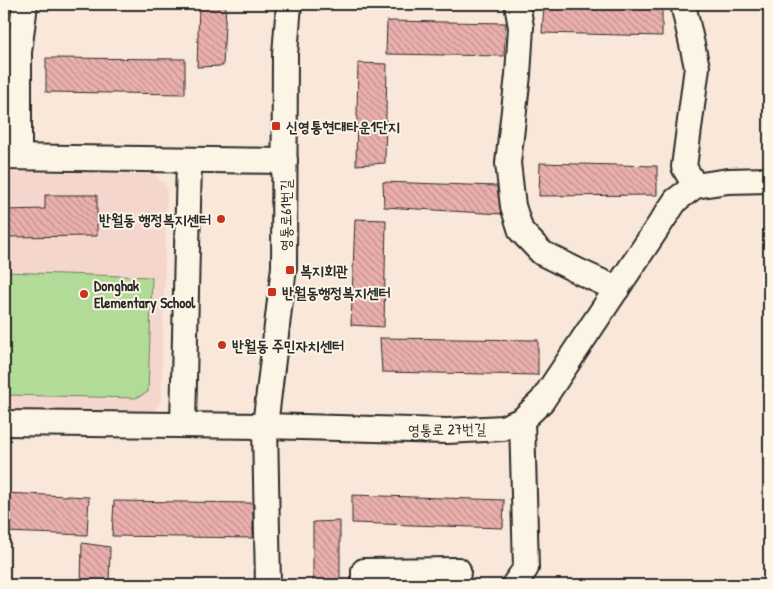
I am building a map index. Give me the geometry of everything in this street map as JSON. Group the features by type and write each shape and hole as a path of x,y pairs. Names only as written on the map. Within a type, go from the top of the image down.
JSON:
{"street":[{"path":"25,4 11,157 285,162"},
{"name":"영통로61번길","path":"268,585 265,426 284,267 285,54 290,4"},
{"path":"517,4 521,27 518,75 508,163 513,206 521,231 542,253 617,289"},
{"path":"683,4 697,67 690,176"},
{"path":"183,425 189,160"},
{"name":"영통로 27번길","path":"4,423 265,426 447,431 503,428 522,420 542,401 690,176 728,181 769,180"},
{"path":"514,585 526,568 522,420"},
{"path":"364,585 364,571 458,570 457,585"}],"shaded area":[{"name":"Donghak Elementary School","path":"4,172 154,174 167,187 161,401 152,413 4,411"}],"green space":[{"path":"4,272 152,277 148,392 136,398 4,395"}],"building":[{"path":"199,4 226,4 223,66 197,67"},
{"path":"544,6 662,8 662,36 542,33"},
{"path":"387,21 506,23 504,56 386,54"},
{"path":"46,58 185,59 185,94 46,92"},
{"path":"358,63 387,64 385,163 356,165"},
{"path":"540,163 657,166 657,195 539,196"},
{"path":"383,182 497,186 501,214 384,207"},
{"path":"45,195 97,195 97,236 4,237 4,210 45,209"},
{"path":"355,219 386,220 384,327 351,325"},
{"path":"380,338 538,340 538,375 382,372"},
{"path":"4,493 89,497 87,535 4,532"},
{"path":"352,495 504,500 503,528 352,523"},
{"path":"114,501 253,503 253,538 112,536"},
{"path":"340,521 340,585 313,585 313,522"},
{"path":"82,543 110,547 109,585 81,585"}],"place":[{"name":"신영통현대타운1단지","path":"276,126"},
{"name":"반월동 행정복지센터","path":"221,219"},
{"name":"복지회관","path":"290,270"},
{"name":"반월동행정복지센터","path":"272,292"},
{"name":"Donghak Elementary School","path":"84,294"},
{"name":"반월동 주민자치센터","path":"222,345"}]}
